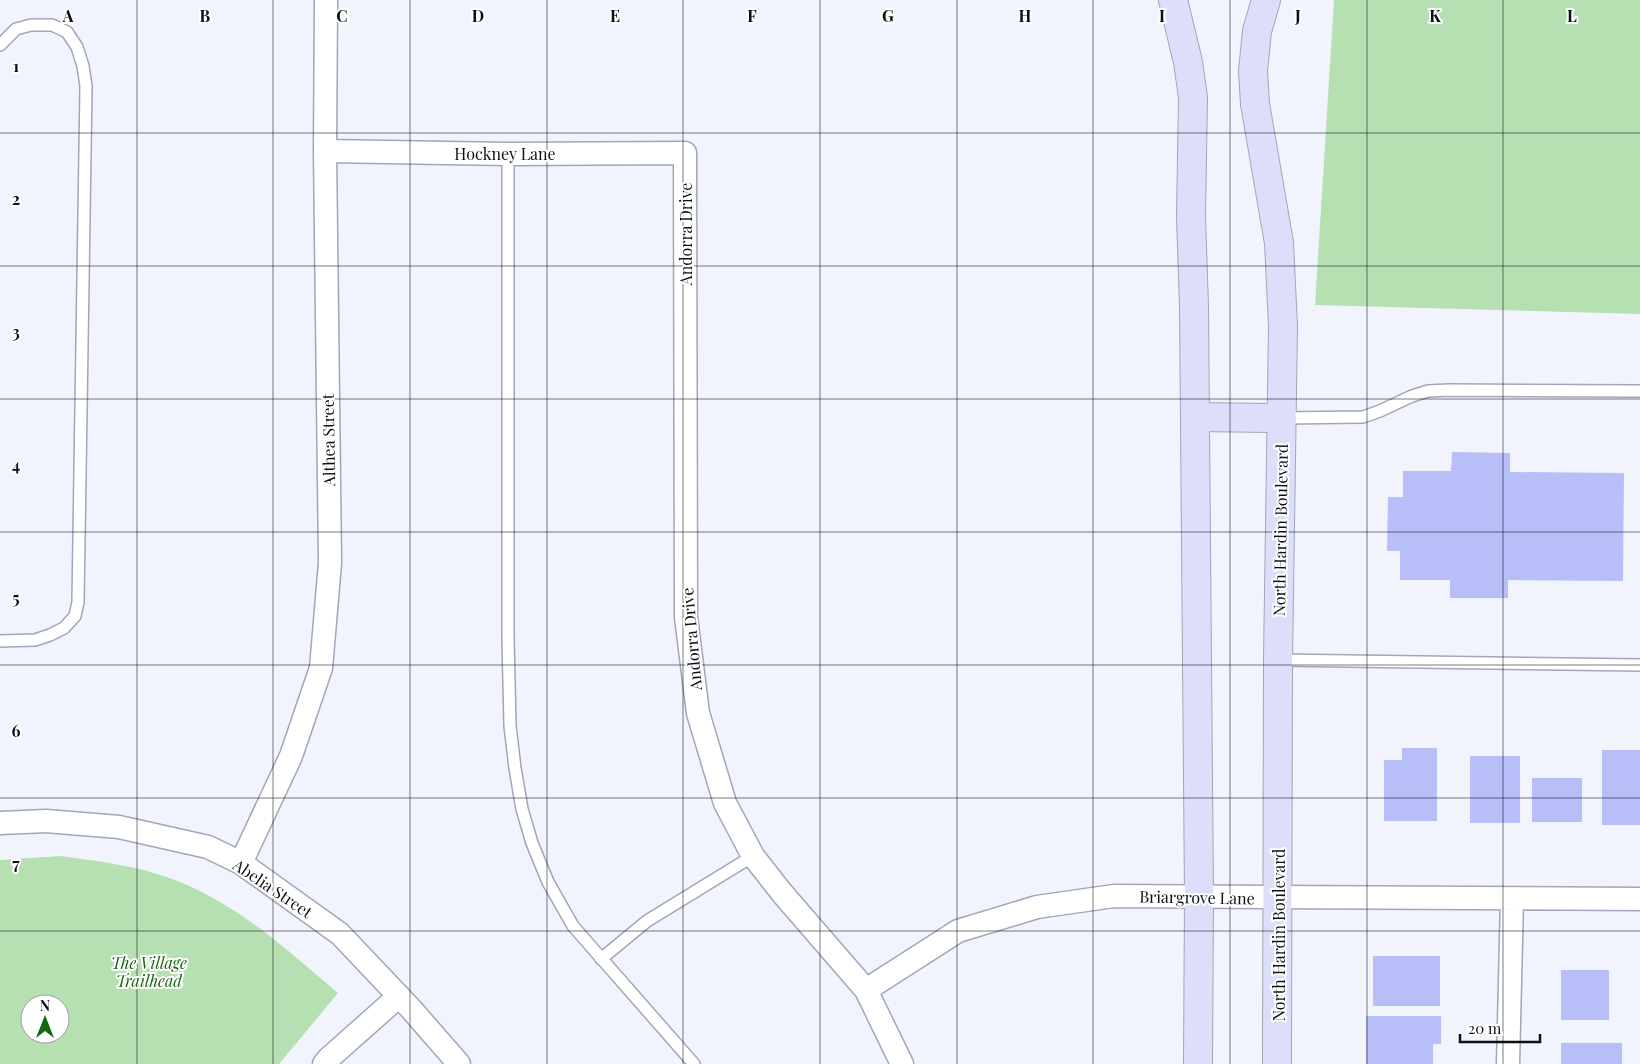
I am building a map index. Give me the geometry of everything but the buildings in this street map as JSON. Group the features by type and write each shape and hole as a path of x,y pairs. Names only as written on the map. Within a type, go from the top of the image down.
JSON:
{"main road":[{"path":"1174,0 1188,62 1193,97 1191,216 1195,418 1199,897 1198,1064"},
{"name":"North Hardin Boulevard","path":"1266,0 1257,31 1253,70 1255,104 1279,243 1283,326 1278,660 1279,898 1277,1064"},
{"path":"1195,418 1282,418"}],"street":[{"name":"Althea Street","path":"241,863 291,756 321,668 330,564 325,151 326,0"},
{"name":"Hockney Lane","path":"325,151 508,154 685,153"},
{"name":"Andorra Drive","path":"685,153 686,618 698,714 725,803 753,856 782,893 866,990 902,1064"},
{"name":"Abelia Street","path":"0,823 46,820 119,827 208,847 241,863 340,934 399,996 459,1064"},
{"name":"Briargrove Lane","path":"866,990 958,931 1037,907 1114,896 1640,899"},
{"path":"1508,1064 1512,899"},
{"path":"324,1064 399,996"}],"lane":[{"path":"0,45 16,29 31,25 52,24 67,32 77,47 83,66 86,86 78,602 75,616 64,628 35,640 0,641"},
{"path":"508,154 508,638 510,726 522,809 532,843 548,882 573,926 694,1064"},
{"path":"1282,418 1363,417 1428,391 1640,391"},
{"path":"1278,660 1640,665"},
{"path":"600,959 647,921 753,856"}],"green space":[{"path":"1334,0 1640,0 1640,314 1315,305"},
{"name":"The Village Trailhead","path":"60,856 133,868 175,880 198,890 241,915 281,945 338,993 279,1064 0,1064 0,860"}]}
